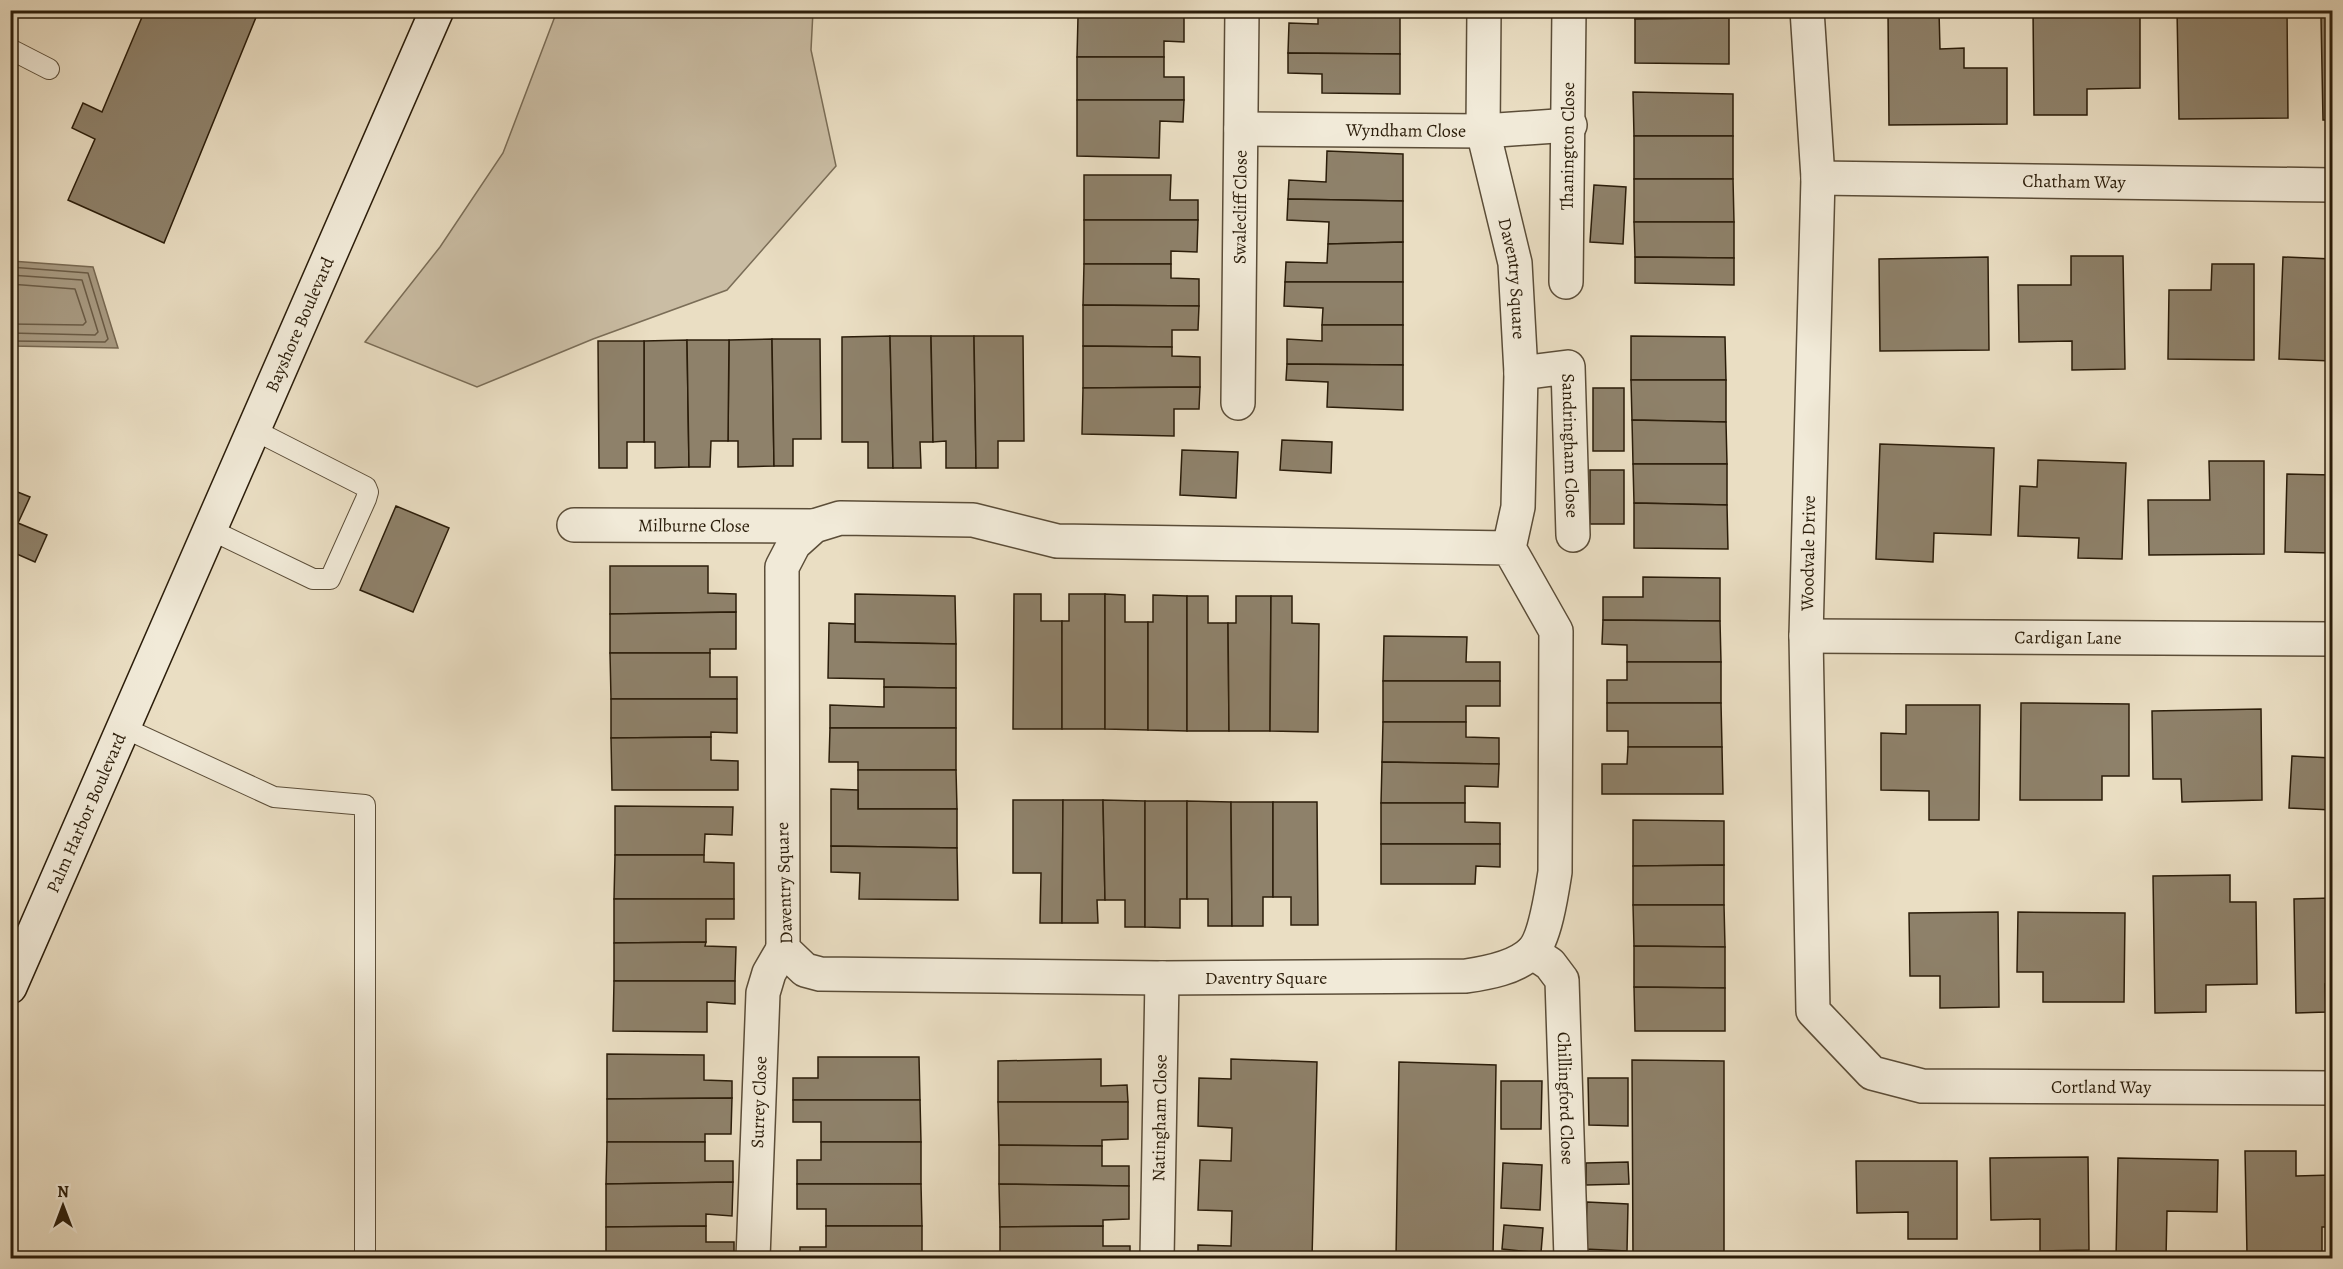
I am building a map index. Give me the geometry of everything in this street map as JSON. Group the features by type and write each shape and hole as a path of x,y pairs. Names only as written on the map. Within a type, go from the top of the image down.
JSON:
{"street":[{"name":"Bayshore Boulevard","path":"160,639 437,10"},
{"name":"Swalecliff Close","path":"1238,403 1242,10"},
{"name":"Daventry Square","path":"1484,10 1482,131 1515,264 1521,373 1518,507 1509,548 1057,541 972,520 840,518 814,526 794,544 782,567 783,949 805,970 820,974 1162,978 1466,976 1490,972 1511,964 1532,952"},
{"name":"Thanington Close","path":"1566,282 1570,125 1569,10"},
{"name":"Woodvale Drive","path":"1807,10 1818,178 1806,636 1813,1011 1872,1073"},
{"name":"Wyndham Close","path":"1241,129 1482,131 1570,125"},
{"name":"Chatham Way","path":"1818,178 2332,185"},
{"name":"Sandringham Close","path":"1521,373 1568,367 1573,535"},
{"name":"Milburne Close","path":"574,525 814,526"},
{"path":"1509,548 1556,631 1555,872 1551,902 1532,952"},
{"name":"Cardigan Lane","path":"1806,636 2332,639"},
{"name":"Palm Harbor Boulevard","path":"12,981 160,639"},
{"name":"Surrey Close","path":"753,1258 763,993 769,973 783,949"},
{"name":"Chillingford Close","path":"1532,952 1550,964 1562,980 1572,1258"},
{"name":"Natingham Close","path":"1157,1258 1162,978"},
{"name":"Cortland Way","path":"1872,1073 1922,1086 2332,1088"}],"lane":[{"path":"10,49 49,69"},
{"path":"209,529 313,579 330,579 366,498 368,492 366,487 252,429"},
{"path":"122,727 274,797 365,805 365,1258"}],"shaded area":[{"path":"557,11 813,11 811,50 836,166 727,290 593,339 477,387 365,342 440,247 503,153"}],"water":[{"path":"11,261 93,267 118,348 11,346"}],"building":[{"path":"145,10 259,10 164,243 68,200 95,139 72,128 83,103 102,112"},
{"path":"1078,10 1184,10 1184,16 1078,17"},
{"path":"1318,10 1400,10 1400,54 1288,53 1289,23 1318,24"},
{"path":"1635,10 1730,10 1729,18 1635,19"},
{"path":"2033,10 2140,10 2140,88 2087,89 2087,115 2034,115"},
{"path":"2177,10 2287,10 2288,118 2179,119"},
{"path":"1939,11 1940,49 1964,48 1964,68 2007,68 2007,124 1889,125 1888,12"},
{"path":"1184,16 1184,42 1164,41 1164,57 1077,57 1078,17"},
{"path":"2321,17 2332,17 2332,120 2323,120"},
{"path":"1729,18 1729,64 1635,63 1635,19"},
{"path":"1288,53 1400,54 1400,94 1322,93 1322,74 1288,73"},
{"path":"1077,57 1164,57 1164,77 1184,77 1184,100 1077,100"},
{"path":"1633,92 1733,94 1733,136 1634,136"},
{"path":"1077,100 1184,100 1183,122 1160,121 1159,158 1077,156"},
{"path":"1634,136 1733,136 1733,179 1634,179"},
{"path":"1327,151 1403,154 1403,201 1288,199 1289,180 1326,182"},
{"path":"1084,175 1171,175 1170,200 1198,200 1198,220 1084,220"},
{"path":"1634,179 1733,179 1734,222 1634,222"},
{"path":"1594,185 1626,187 1623,244 1590,242"},
{"path":"1288,199 1403,201 1403,242 1328,244 1329,222 1287,220"},
{"path":"1084,220 1198,220 1197,252 1171,251 1171,264 1084,264"},
{"path":"1634,222 1734,222 1734,258 1635,257"},
{"path":"1403,242 1403,282 1285,282 1286,262 1327,263 1328,244"},
{"path":"2071,256 2123,256 2125,369 2072,370 2072,341 2019,342 2018,285 2071,285"},
{"path":"1635,257 1734,258 1734,285 1635,283"},
{"path":"1988,257 1989,350 1880,351 1879,259"},
{"path":"2283,257 2332,259 2332,361 2279,359"},
{"path":"1084,264 1171,264 1171,278 1199,279 1199,306 1083,305"},
{"path":"2212,264 2254,264 2254,360 2168,359 2169,290 2211,290"},
{"path":"1285,282 1403,282 1403,325 1322,325 1323,308 1284,306"},
{"path":"1083,305 1199,306 1198,330 1172,330 1172,347 1083,346"},
{"path":"1322,325 1403,325 1403,365 1287,364 1287,339 1322,341"},
{"path":"890,336 893,468 868,468 868,442 842,442 842,337"},
{"path":"890,336 931,336 933,442 920,442 921,468 893,468"},
{"path":"931,336 974,336 976,468 946,468 946,441 933,442"},
{"path":"974,336 1023,336 1024,441 998,441 998,468 976,468"},
{"path":"1631,336 1725,337 1726,380 1631,380"},
{"path":"772,339 774,466 738,467 738,441 728,441 729,340"},
{"path":"772,339 820,339 821,439 793,439 793,466 774,466"},
{"path":"687,340 689,467 655,468 655,442 644,442 644,341"},
{"path":"687,340 729,340 728,441 711,441 710,467 689,467"},
{"path":"598,341 644,341 644,442 627,442 627,468 599,468"},
{"path":"1083,346 1172,347 1172,356 1200,357 1200,387 1083,388"},
{"path":"1287,364 1403,365 1403,410 1327,407 1328,382 1286,380"},
{"path":"1631,380 1726,380 1726,422 1632,420"},
{"path":"1200,387 1199,409 1174,409 1174,436 1082,434 1083,388"},
{"path":"1593,388 1624,388 1624,451 1593,451"},
{"path":"1632,420 1726,422 1727,464 1633,464"},
{"path":"1282,440 1332,442 1331,473 1280,470"},
{"path":"1880,444 1994,448 1991,535 1934,533 1933,562 1876,559"},
{"path":"1182,450 1238,452 1236,498 1180,495"},
{"path":"2038,460 2126,463 2122,559 2078,558 2079,538 2018,536 2020,486 2037,487"},
{"path":"2209,461 2264,461 2264,554 2149,555 2148,500 2210,500"},
{"path":"1633,464 1727,464 1727,505 1634,503"},
{"path":"1590,470 1624,470 1624,524 1590,524"},
{"path":"2287,474 2332,475 2332,553 2285,552"},
{"path":"10,489 30,497 18,523 47,535 35,562 10,551"},
{"path":"1634,503 1727,505 1728,549 1634,548"},
{"path":"396,506 449,528 413,612 360,590"},
{"path":"610,566 708,566 708,593 736,594 736,612 610,614"},
{"path":"1643,577 1720,578 1720,621 1603,620 1603,597 1643,597"},
{"path":"855,594 955,596 956,644 855,642"},
{"path":"1014,594 1041,594 1041,621 1062,621 1062,729 1013,729"},
{"path":"1069,594 1105,594 1105,729 1062,729 1062,621 1069,621"},
{"path":"1105,594 1125,595 1125,622 1148,622 1148,730 1105,729"},
{"path":"1153,595 1187,596 1187,731 1148,730 1148,622 1153,622"},
{"path":"1187,596 1208,596 1208,623 1228,623 1229,731 1187,731"},
{"path":"1236,596 1271,596 1270,731 1229,731 1228,623 1236,623"},
{"path":"1271,596 1292,596 1292,623 1319,624 1318,732 1270,731"},
{"path":"736,612 736,649 710,649 710,653 610,653 610,614"},
{"path":"1603,620 1720,621 1721,662 1627,662 1627,645 1602,644"},
{"path":"829,623 855,624 855,642 956,644 956,688 884,687 884,679 828,678"},
{"path":"1384,636 1467,637 1466,662 1500,662 1500,681 1383,681"},
{"path":"610,653 710,653 710,677 737,677 737,699 611,699"},
{"path":"1627,662 1721,662 1721,703 1607,703 1607,680 1627,680"},
{"path":"1383,681 1500,681 1500,706 1466,706 1466,722 1383,722"},
{"path":"884,687 956,688 956,728 830,728 830,705 884,707"},
{"path":"611,699 737,699 737,733 711,732 711,737 611,738"},
{"path":"1607,703 1721,703 1722,747 1628,747 1628,731 1607,731"},
{"path":"2021,703 2129,704 2129,776 2102,776 2102,800 2020,800"},
{"path":"1906,705 1980,705 1979,820 1929,820 1929,791 1881,790 1881,733 1906,734"},
{"path":"2261,709 2262,800 2182,802 2181,779 2153,779 2152,711"},
{"path":"1383,722 1466,722 1466,737 1499,738 1499,764 1382,762"},
{"path":"830,728 956,728 956,770 858,770 858,762 829,762"},
{"path":"711,737 711,760 738,761 738,790 612,790 611,738"},
{"path":"1628,747 1722,747 1723,794 1602,794 1602,764 1627,764"},
{"path":"2292,756 2332,758 2332,810 2289,808"},
{"path":"1382,762 1499,764 1498,787 1465,786 1465,803 1381,803"},
{"path":"858,770 956,770 957,809 858,809"},
{"path":"831,789 858,790 858,809 957,809 957,848 831,846"},
{"path":"1013,800 1063,800 1062,923 1040,923 1041,873 1013,873"},
{"path":"1063,800 1103,800 1105,900 1097,900 1098,923 1062,923"},
{"path":"1103,800 1145,801 1145,927 1125,927 1125,900 1105,900"},
{"path":"1145,801 1187,801 1187,899 1180,899 1180,928 1145,927"},
{"path":"1187,801 1231,802 1232,926 1208,926 1208,899 1187,899"},
{"path":"1231,802 1273,802 1273,897 1263,897 1263,926 1232,926"},
{"path":"1273,802 1317,802 1318,925 1291,925 1291,897 1273,897"},
{"path":"1381,803 1465,803 1465,822 1500,823 1500,844 1381,844"},
{"path":"615,806 733,807 732,835 705,834 704,855 615,855"},
{"path":"1633,820 1724,821 1724,865 1633,866"},
{"path":"1381,844 1500,844 1500,867 1476,866 1475,884 1381,884"},
{"path":"831,846 957,848 958,900 859,899 860,873 831,872"},
{"path":"615,855 704,855 704,862 734,863 734,899 614,899"},
{"path":"1724,865 1724,905 1633,905 1633,866"},
{"path":"2230,875 2230,902 2256,902 2257,984 2206,985 2206,1012 2155,1013 2153,876"},
{"path":"2332,898 2332,983 2325,984 2326,1012 2296,1013 2294,899"},
{"path":"614,899 734,899 734,919 706,919 706,942 614,943"},
{"path":"1633,905 1724,905 1725,947 1634,946"},
{"path":"1998,912 1999,1007 1940,1008 1940,976 1910,976 1909,913"},
{"path":"2018,912 2125,913 2124,1002 2043,1002 2043,972 2017,972"},
{"path":"706,942 705,946 736,947 735,981 614,981 614,943"},
{"path":"1634,946 1725,947 1725,988 1634,987"},
{"path":"614,981 735,981 735,1004 707,1002 707,1032 613,1031"},
{"path":"1634,987 1725,988 1725,1031 1635,1031"},
{"path":"607,1054 704,1055 704,1080 732,1081 732,1098 607,1099"},
{"path":"818,1057 919,1057 920,1100 793,1100 793,1078 818,1078"},
{"path":"1101,1059 1101,1086 1127,1085 1128,1102 998,1102 998,1061"},
{"path":"1231,1059 1317,1062 1312,1258 1198,1258 1198,1245 1231,1246 1232,1211 1198,1210 1200,1160 1231,1161 1232,1128 1198,1126 1199,1078 1231,1079"},
{"path":"1632,1060 1724,1061 1724,1258 1633,1258"},
{"path":"1399,1062 1496,1065 1493,1258 1396,1258"},
{"path":"1588,1078 1628,1078 1628,1126 1589,1125"},
{"path":"1501,1081 1542,1081 1541,1129 1501,1129"},
{"path":"732,1098 731,1134 705,1134 705,1142 607,1142 607,1099"},
{"path":"793,1100 920,1100 921,1142 821,1142 821,1122 793,1122"},
{"path":"998,1102 1128,1102 1128,1139 1102,1140 1102,1146 999,1145"},
{"path":"607,1142 705,1142 705,1161 733,1161 733,1182 606,1184"},
{"path":"821,1142 921,1142 921,1184 797,1184 797,1160 821,1160"},
{"path":"999,1145 1102,1146 1102,1166 1129,1166 1129,1186 999,1184"},
{"path":"2245,1151 2296,1151 2296,1176 2332,1175 2332,1227 2322,1227 2322,1253 2247,1254"},
{"path":"2088,1157 2089,1250 2040,1251 2040,1219 1991,1220 1990,1158"},
{"path":"2118,1158 2218,1160 2217,1212 2167,1211 2166,1258 2116,1258"},
{"path":"1856,1161 1957,1161 1957,1239 1908,1239 1908,1212 1857,1213"},
{"path":"1628,1162 1629,1184 1586,1185 1586,1163"},
{"path":"1503,1163 1542,1165 1540,1210 1501,1208"},
{"path":"733,1182 732,1216 706,1214 706,1226 606,1227 606,1184"},
{"path":"797,1184 921,1184 922,1226 826,1226 826,1209 797,1209"},
{"path":"999,1184 1129,1186 1129,1219 1103,1220 1103,1226 1000,1227"},
{"path":"1587,1202 1628,1204 1627,1251 1585,1249"},
{"path":"1504,1225 1543,1228 1541,1253 1502,1249"},
{"path":"706,1226 706,1242 734,1242 734,1258 606,1258 606,1227"},
{"path":"826,1226 922,1226 922,1258 800,1258 800,1247 826,1247"},
{"path":"1103,1226 1103,1246 1130,1246 1130,1258 1000,1258 1000,1227"}]}
